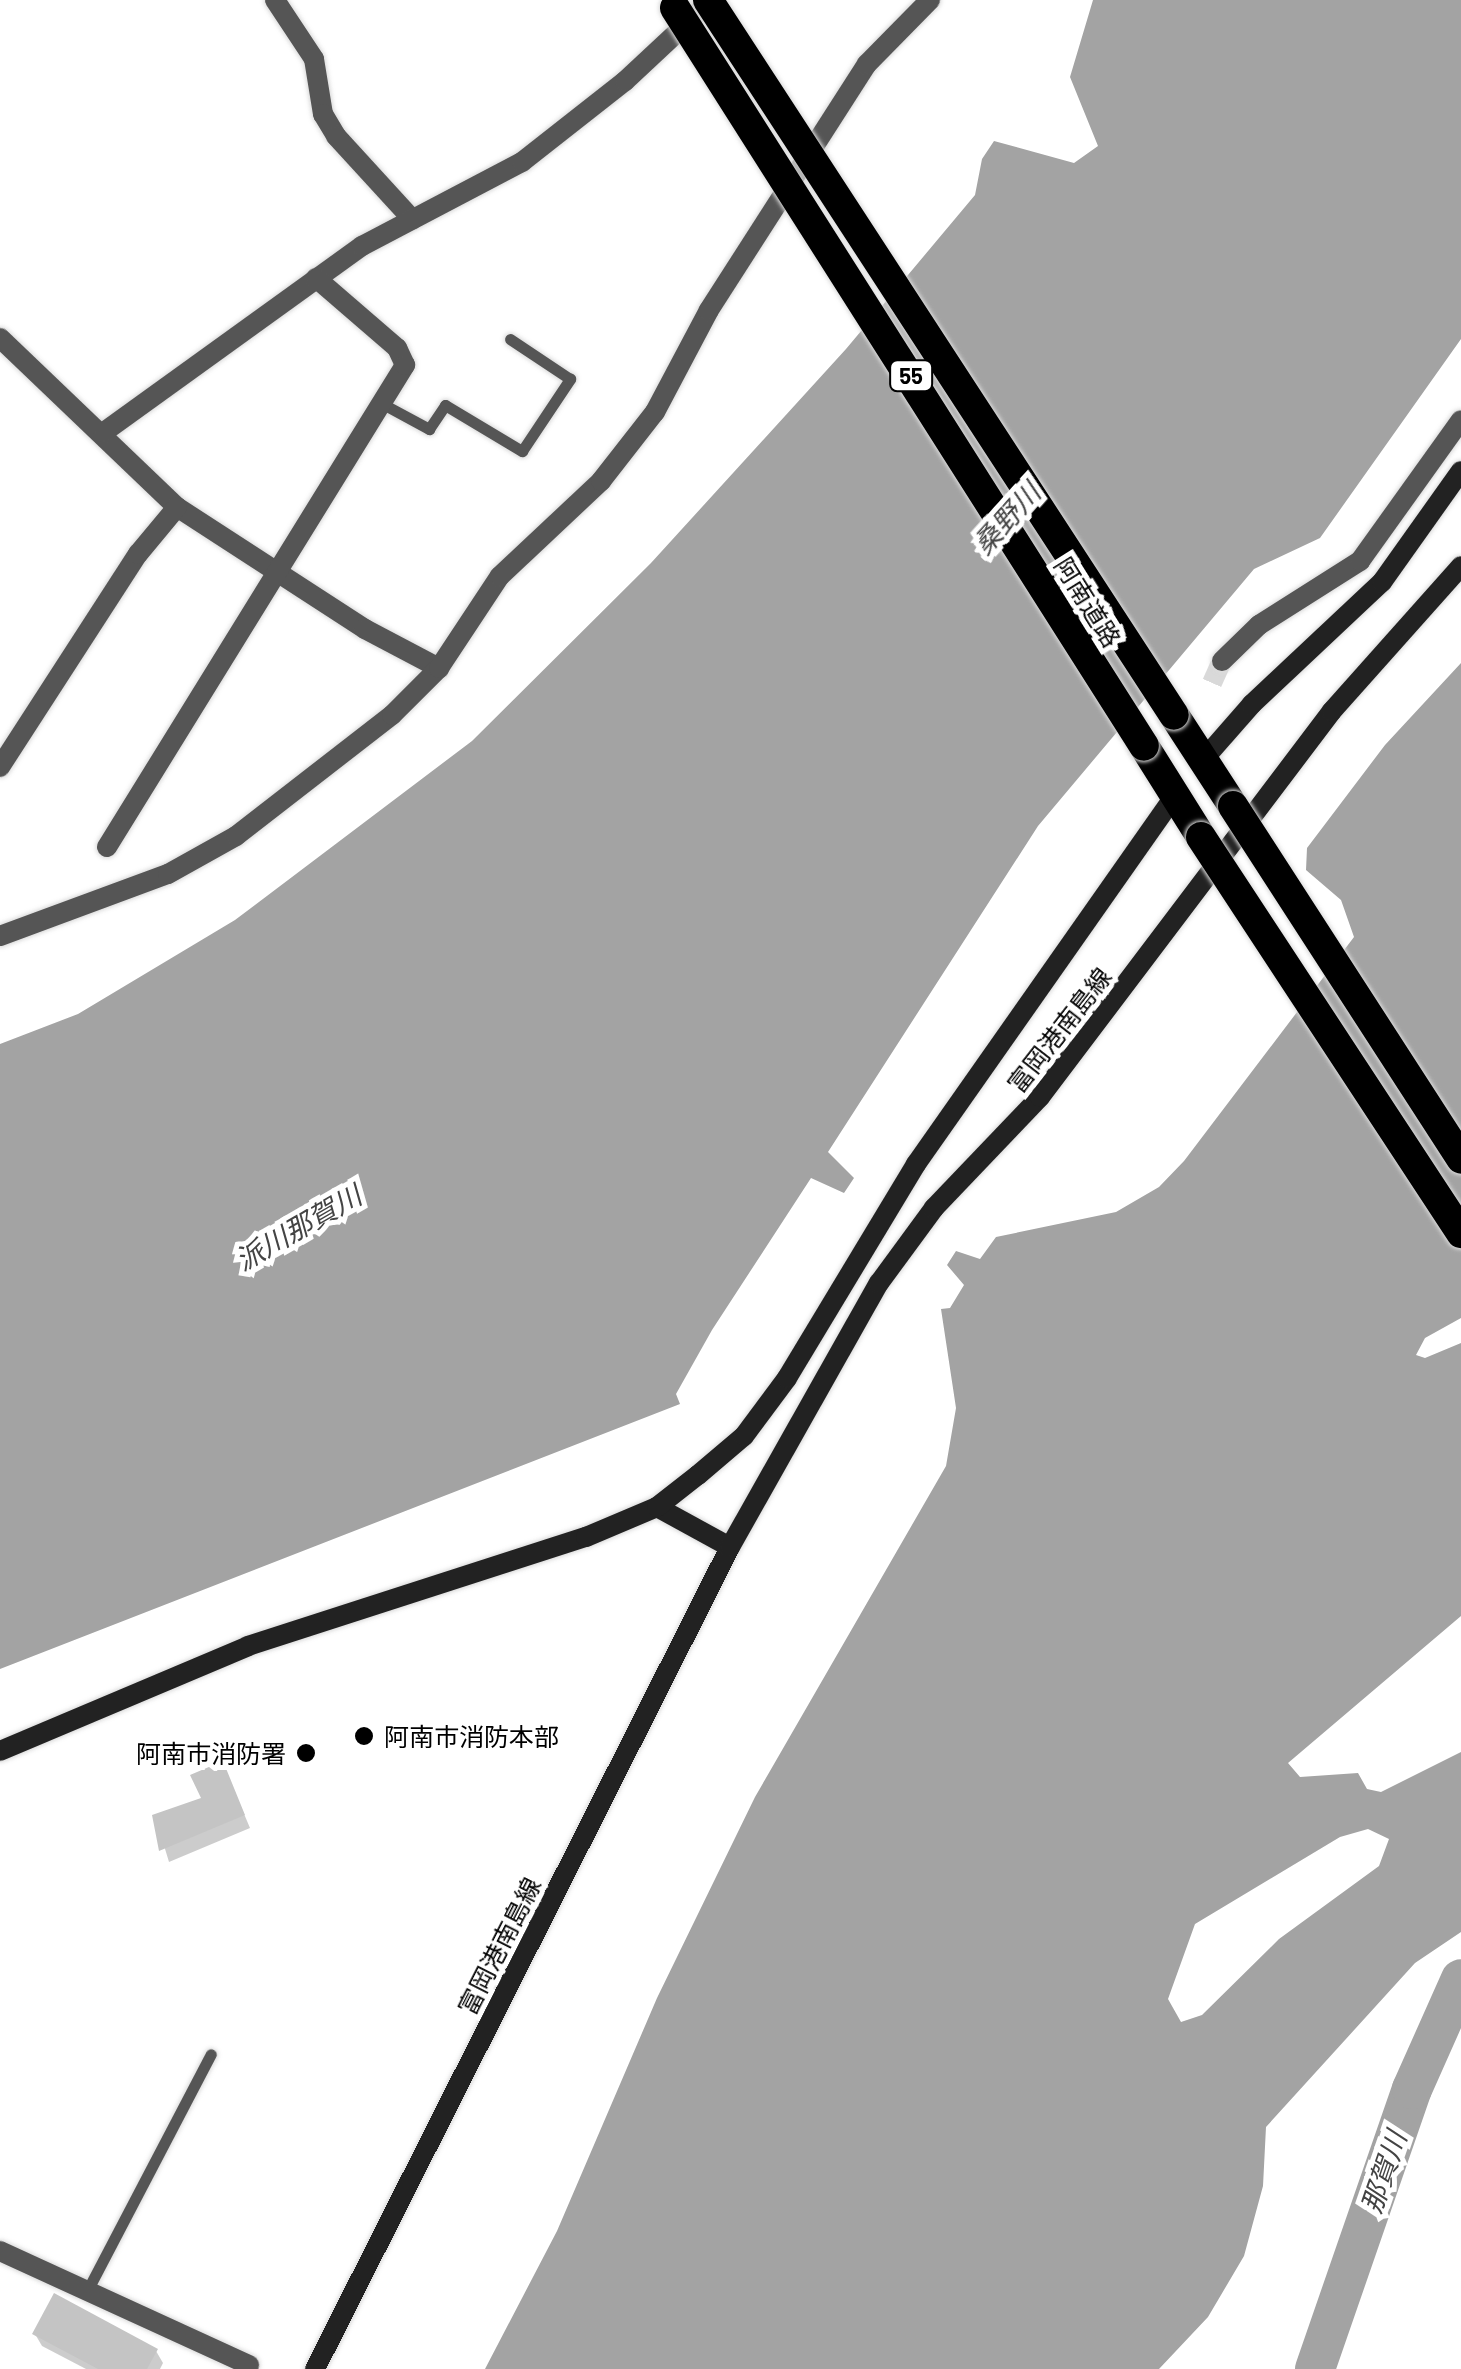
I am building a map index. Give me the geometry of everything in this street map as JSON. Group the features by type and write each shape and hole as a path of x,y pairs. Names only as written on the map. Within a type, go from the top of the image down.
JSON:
{"highway":[{"name":"阿南道路","path":"710,0 1461,1159"},
{"name":"阿南道路","path":"672,4 1201,837 1461,1233"}],"main road":[{"path":"1203,760 1252,704 1382,582 1461,472"},
{"name":"富岡港南島線","path":"314,2369 730,1547 824,1372 923,1223 1040,1097 1332,711 1461,566"},
{"path":"0,1751 248,1646 492,1570 657,1507 744,1436 776,1392 916,1164 1175,795"},
{"path":"657,1507 730,1547"}],"street":[{"path":"275,0 314,59 323,114 336,136 412,220"},
{"path":"104,432 316,278 412,220 522,162 625,81 710,0"},
{"path":"0,936 168,874 236,836 392,715 439,668 500,576 602,481 656,412 708,310 867,64 930,0"},
{"path":"107,848 405,365 397,348 316,278"},
{"path":"0,338 104,432 176,507 274,572 439,668"},
{"path":"1222,660 1259,624 1360,561 1461,420"},
{"path":"0,768 138,554 176,507"},
{"path":"0,2251 249,2365"}],"lane":[{"path":"381,403 429,429 445,404 522,451 570,379 510,339"},
{"path":"87,2292 210,2054"}],"water":[{"path":"1093,0 1461,0 1461,339 1320,538 1254,569 1038,826 828,1152 854,1178 844,1193 811,1178 712,1330 676,1394 680,1404 0,1669 0,1044 78,1014 235,920 472,741 651,563 846,349 975,195 982,159 994,141 1074,163 1098,146 1070,77"},
{"path":"1461,663 1461,1318 1425,1338 1416,1355 1425,1358 1461,1343 1461,1616 1288,1763 1300,1777 1358,1773 1367,1789 1381,1792 1461,1752 1461,1932 1415,1963 1266,2127 1263,2186 1244,2256 1208,2317 1159,2369 485,2369 557,2231 657,1998 755,1797 946,1466 956,1408 941,1309 950,1308 964,1285 947,1265 956,1251 980,1259 996,1237 1116,1212 1159,1187 1184,1161 1354,937 1341,900 1306,870 1307,848 1385,745","holes":["1368,1829 1389,1839 1379,1866 1279,1939 1202,2015 1181,2022 1168,1999 1195,1924 1340,1837"]}],"building":[{"path":"223,1761 245,1815 159,1851 152,1815 201,1798 190,1775"},
{"path":"54,2293 158,2349 147,2369 98,2369 32,2334"}],"waterway":[{"name":"那賀川","path":"1315,2369 1412,2089 1461,1979"}],"tunnel":[{"path":"1212,683 1222,661"}],"place":[{"name":"阿南市消防本部","path":"364,1736"},
{"name":"阿南市消防署","path":"306,1753"}],"water label":[{"name":"桑野川","path":"1006,518"},
{"name":"派川那賀川","path":"298,1227"}]}
